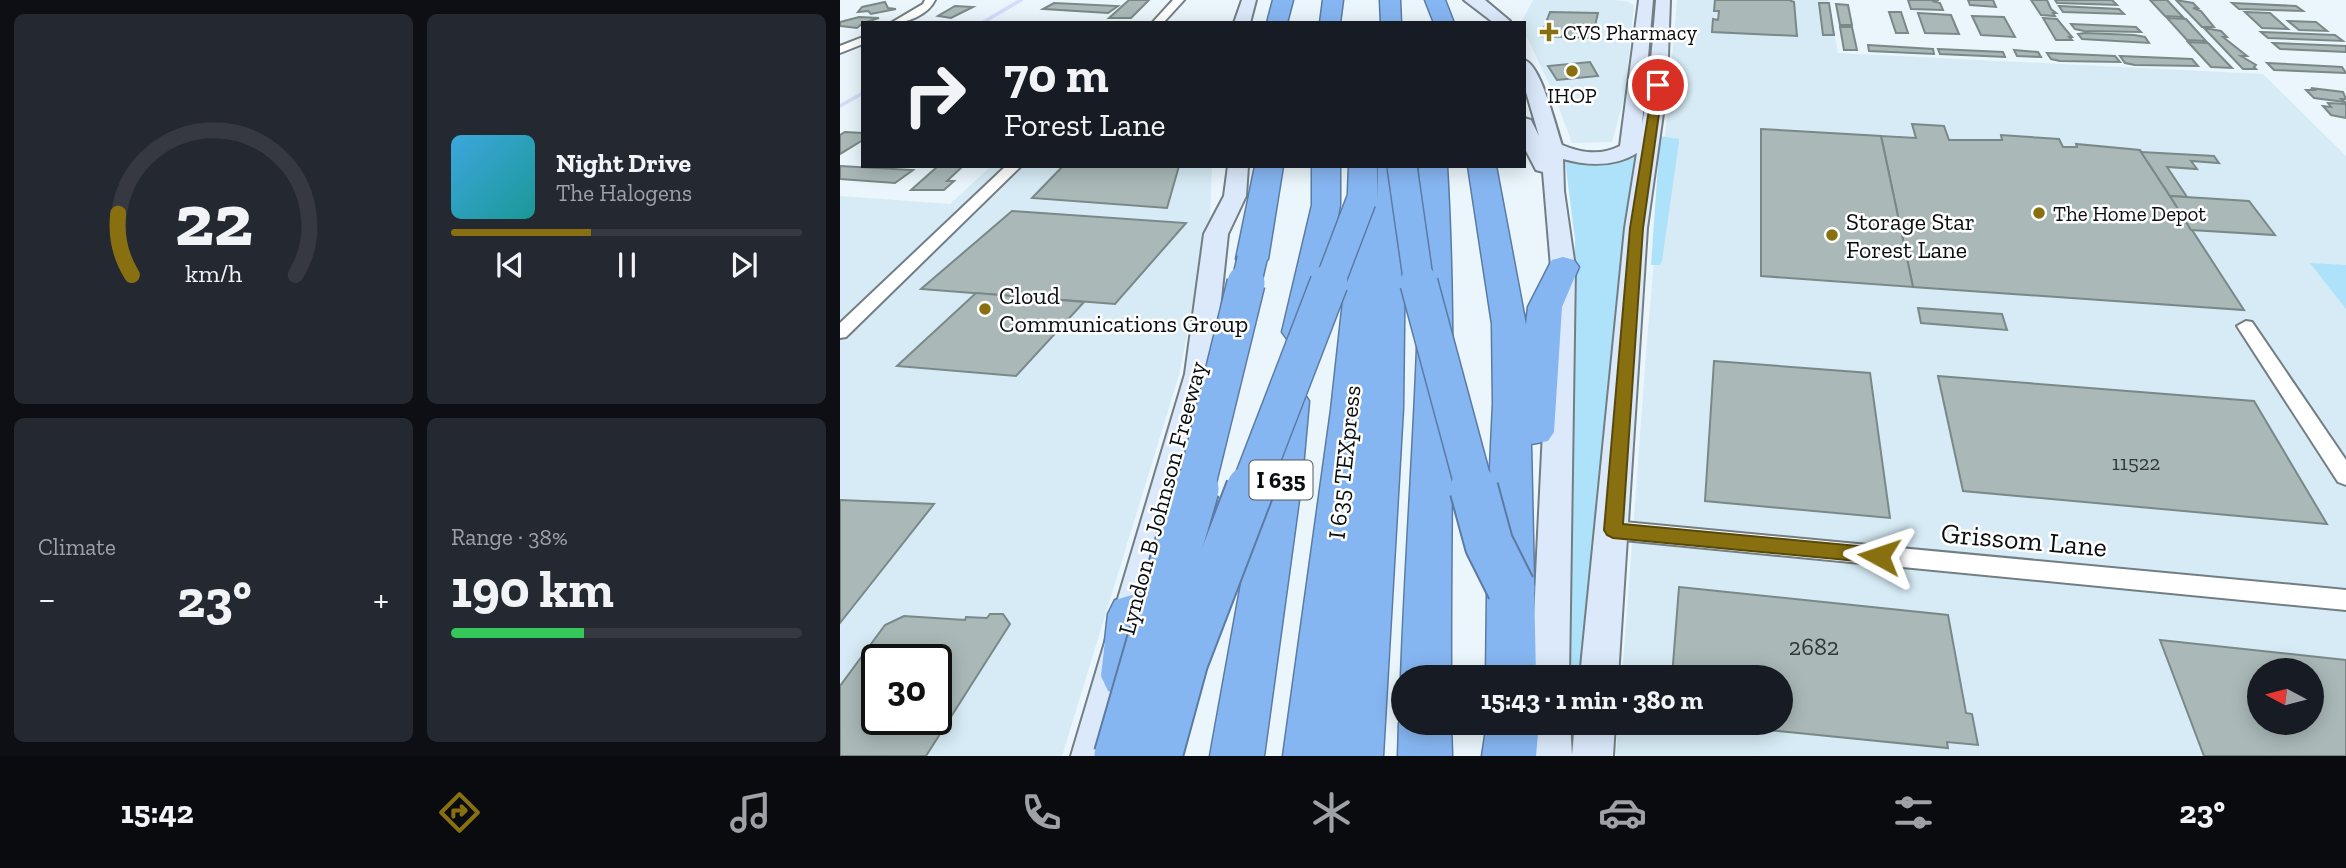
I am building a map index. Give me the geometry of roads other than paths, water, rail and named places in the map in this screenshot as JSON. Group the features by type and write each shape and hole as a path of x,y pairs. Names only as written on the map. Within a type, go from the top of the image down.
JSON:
{"highway":[{"path":"1390,0 1391,21"},
{"path":"1267,19 1282,1"},
{"path":"1118,756 1207,448 1251,259 1269,168"},
{"name":"I 635 TEXpress","path":"1356,756 1384,408 1392,168"},
{"path":"1402,168 1420,289 1489,544 1511,588"},
{"path":"1426,665 1426,576 1436,411 1438,288 1433,168"},
{"path":"1482,168 1510,324 1511,665"},
{"path":"1506,168 1515,233 1517,291 1510,324"},
{"path":"1158,756 1184,661 1341,181"},
{"name":"I 635 TEXpress","path":"1310,756 1350,410 1360,292 1341,181"},
{"name":"I 635","path":"1237,756 1281,478 1299,332 1341,181"},
{"path":"1519,665 1536,398 1545,306 1563,267"},
{"path":"1124,756 1123,718 1132,614"},
{"path":"1425,735 1425,756"},
{"path":"1509,756 1512,735"},
{"path":"1514,735 1515,756"}],"main road":[{"path":"1492,0 1502,21"},
{"path":"1600,665 1613,530 1642,132 1661,52 1649,1"},
{"path":"1243,21 1249,2"},
{"path":"1468,9 1481,2 1491,15 1501,21"},
{"path":"1526,69 1535,89 1553,149 1553,191 1563,267 1550,665"},
{"path":"1526,129 1553,191"},
{"path":"1553,149 1577,158 1612,158 1630,149 1642,132"},
{"path":"1223,168 1221,189 1235,196 1238,168"},
{"name":"Lyndon B Johnson Freeway","path":"1092,756 1199,374 1216,234 1235,196"},
{"path":"1550,735 1550,756"},
{"path":"1592,756 1594,735"}],"street":[{"path":"900,21 927,6 930,0"},
{"path":"1159,21 1179,0"},
{"path":"840,50 861,41"},
{"path":"840,333 1012,168"},
{"path":"2246,326 2346,477"},
{"name":"Grissom Lane","path":"1613,530 2346,600"}],"waterway":[{"path":"985,21 1021,0"},
{"path":"840,106 861,94"}],"place":[{"name":"CVS Pharmacy","path":"1549,32"},
{"name":"IHOP","path":"1572,71"},
{"name":"The Home Depot","path":"2039,213"},
{"name":"Storage Star Forest Lane","path":"1832,235"},
{"name":"Cloud Communications Group","path":"985,309"}]}
